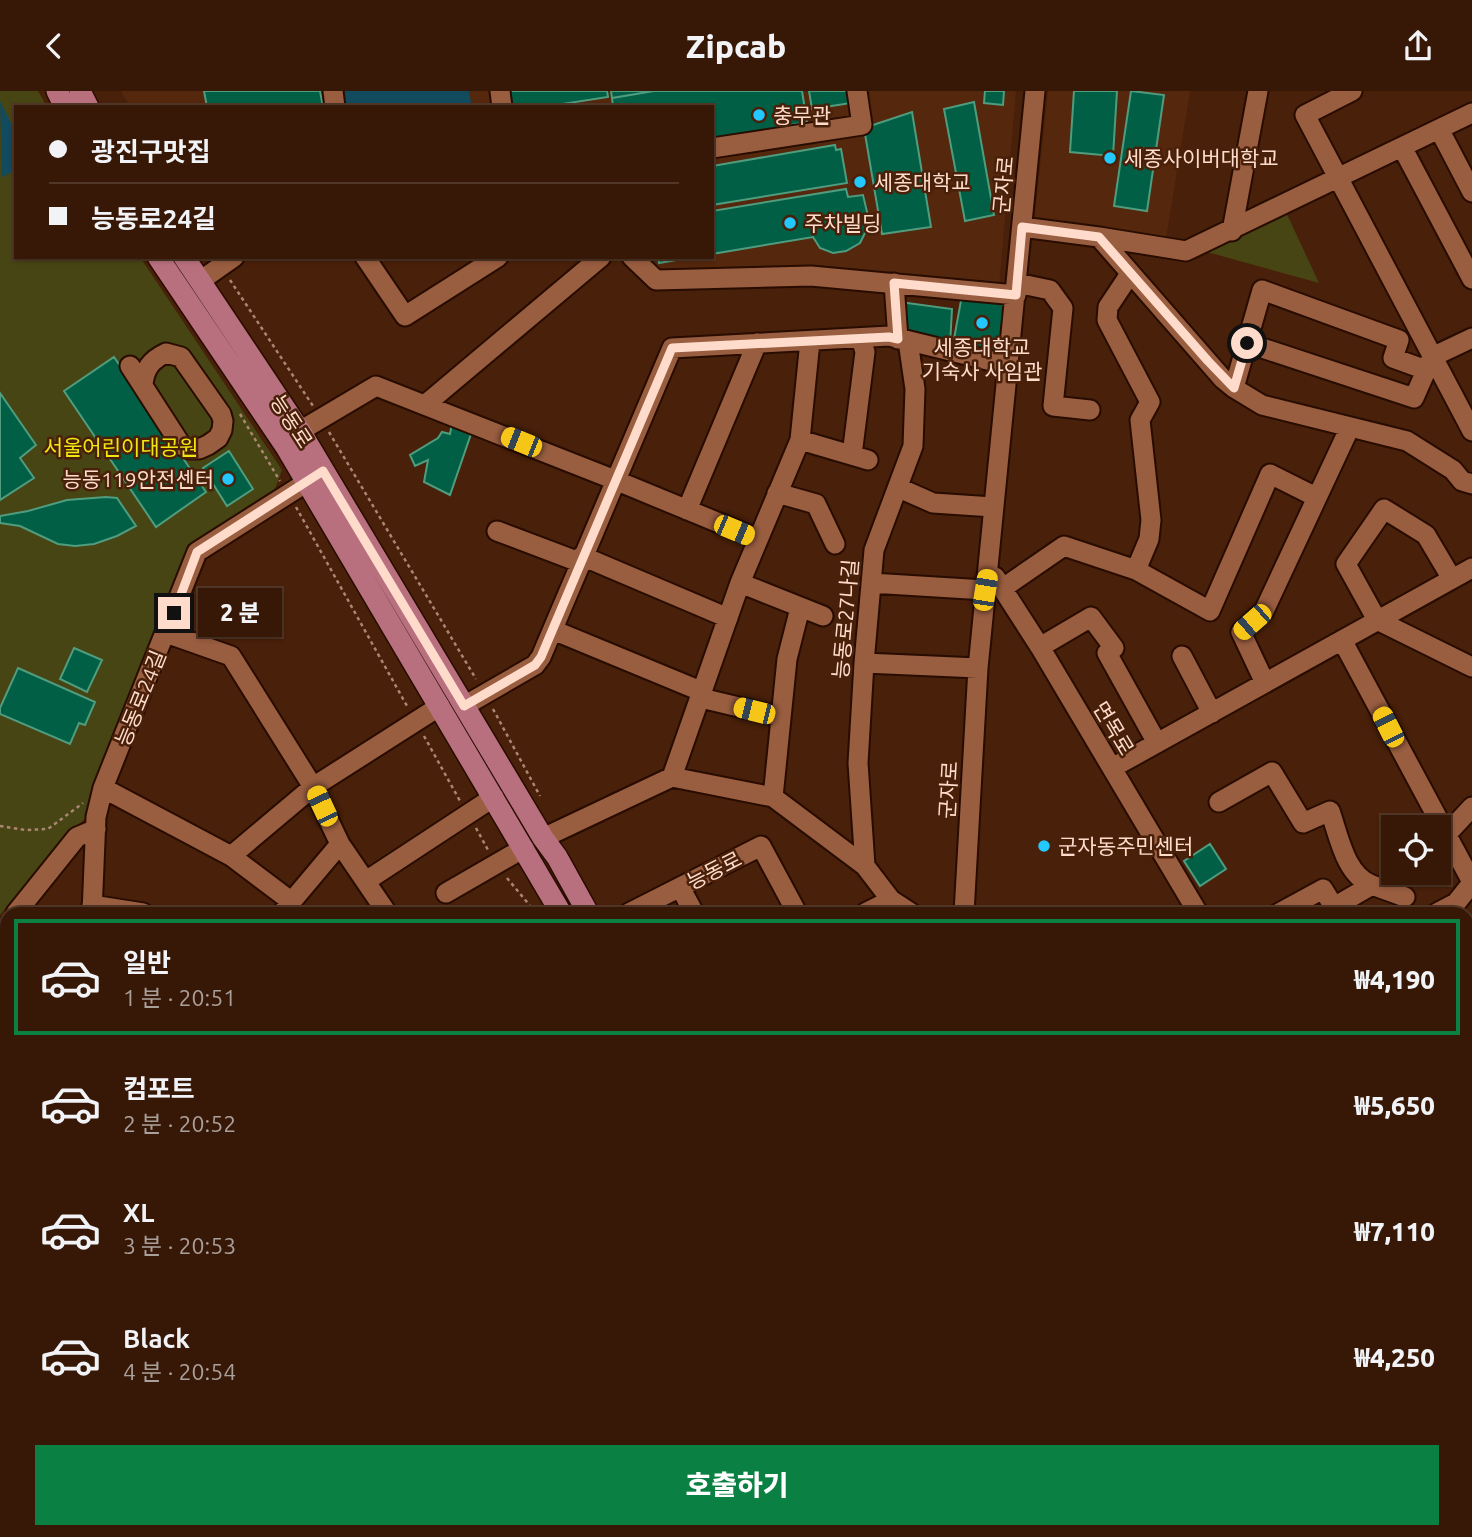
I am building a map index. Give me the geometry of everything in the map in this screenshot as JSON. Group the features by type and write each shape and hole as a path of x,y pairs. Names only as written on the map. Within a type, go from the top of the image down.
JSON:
{"main road":[{"name":"능동로","path":"159,259 272,426 315,477 464,706 533,843 559,907"},
{"name":"능동로","path":"185,259 300,432 315,477 440,706 494,797 533,843 557,857 585,907"}],"street":[{"path":"714,148 862,125 857,91"},
{"name":"군자로","path":"964,907 978,668 994,589 989,568 993,507 1035,91"},
{"path":"1231,231 1258,91"},
{"path":"1352,91 1305,115 1429,363 1472,431"},
{"path":"1022,227 1186,251 1472,113"},
{"path":"1439,129 1472,192"},
{"path":"1402,147 1472,279"},
{"path":"1099,237 1223,379 1234,388 1262,405 1408,441 1453,470 1462,481 1472,484"},
{"path":"366,259 405,316 495,259"},
{"path":"426,404 599,259"},
{"path":"634,259 656,280 811,276 894,283 1050,290 1063,308 1053,406 1090,410"},
{"path":"200,281 228,262"},
{"path":"1130,274 1108,307 1107,320 1150,402 1140,420 1151,520 1149,539 1136,570"},
{"name":"능동로27나길","path":"865,866 858,763 874,550 913,446 915,389 903,340 894,283"},
{"path":"1234,388 1262,290 1399,340 1393,358 1429,363"},
{"path":"464,706 535,665 541,657 672,348 889,337 1007,365"},
{"path":"800,440 860,457 865,352 861,338"},
{"path":"1247,343 1414,398 1429,363 1472,338"},
{"path":"672,777 740,583 800,440 810,341"},
{"path":"687,510 757,343"},
{"path":"130,366 181,445 189,449 199,449 218,438 222,430 221,414 181,357 166,353 159,357 146,369 143,386"},
{"path":"300,432 376,386 615,479 758,539"},
{"path":"1265,683 1241,632 1264,611 1350,427"},
{"path":"871,583 994,589 1064,546 1136,570 1210,611 1270,474 1316,497"},
{"name":"능동로24길","path":"92,907 96,829 101,794 197,552 315,477"},
{"path":"899,488 933,503 993,507"},
{"path":"778,493 817,505 835,544"},
{"path":"1452,579 1426,535 1384,509 1346,564 1377,621 1472,667"},
{"path":"497,530 581,559 728,618"},
{"path":"1112,768 1472,568"},
{"path":"740,583 823,616"},
{"name":"면목로","path":"994,589 1040,647 1194,907"},
{"path":"773,797 787,659 800,608"},
{"path":"1040,647 1091,617 1114,648 1107,653 1157,743"},
{"path":"553,630 702,695 781,717"},
{"path":"166,633 231,656 313,787 340,844 383,907"},
{"path":"1342,640 1435,815"},
{"path":"1182,656 1212,713"},
{"path":"864,663 978,668"},
{"path":"231,856 313,787 440,706"},
{"path":"1219,803 1272,772 1303,823 1330,811 1349,865 1366,882 1405,897"},
{"path":"446,893 533,843 672,777 773,797 865,866 891,900 902,907"},
{"path":"101,794 231,856 286,907"},
{"path":"366,881 494,797"},
{"path":"1451,830 1472,807"},
{"path":"21,907 77,837 96,829"},
{"path":"288,907 340,844"},
{"path":"1451,844 1472,883 1459,907"},
{"name":"능동로","path":"641,907 761,846 794,907"},
{"path":"1290,907 1324,889 1335,907 1373,885"},
{"path":"680,887 691,907"},
{"path":"877,907 891,900"}],"path":[{"path":"228,262 485,694 541,796"},
{"path":"239,413 288,494 496,864 531,907"},
{"path":"0,826 25,830 47,829 79,804 93,800 101,794"}],"shaded area":[{"name":"세종대학교","path":"121,91 1016,91 999,287 659,272 646,259 714,259 714,105 129,105"},
{"name":"세종사이버대학교","path":"1048,91 1190,91 1166,239 1034,224"}],"green space":[{"name":"서울어린이대공원","path":"0,91 38,91 46,105 14,105 14,259 141,259 282,470 273,494 189,547 88,816 61,840 7,907 0,907"},
{"path":"1285,210 1319,283 1200,250"}],"water":[{"path":"341,91 469,91 472,105 344,105"},
{"path":"0,101 14,129 14,171 2,177"}],"building":[{"path":"204,91 320,91 323,105 207,105"},
{"path":"503,91 607,91 608,97 556,105 505,105"},
{"path":"611,91 654,91 612,98"},
{"name":"충무관","path":"654,91 802,91 807,122 714,140 714,105 613,105 612,98"},
{"path":"809,91 850,91 851,103 812,109"},
{"path":"985,91 1004,91 1003,105 984,103"},
{"path":"1074,91 1117,91 1113,156 1070,152"},
{"path":"1131,91 1164,95 1147,211 1114,206"},
{"path":"974,102 994,215 965,221 944,109"},
{"path":"912,112 931,227 882,234 864,128"},
{"path":"835,145 836,150 841,149 847,183 714,205 714,166"},
{"name":"주차빌딩","path":"846,189 848,197 863,195 868,216 867,229 860,243 846,251 833,253 820,248 813,237 714,254 714,211"},
{"path":"658,259 682,259 659,263"},
{"name":"세종대학교 기숙사 사임관","path":"962,295 1011,299 1004,361 952,350"},
{"path":"900,302 952,309 950,345 903,335"},
{"path":"114,357 206,492 156,527 64,391"},
{"path":"0,393 36,445 20,458 34,478 0,500"},
{"path":"452,423 472,431 450,495 424,482 428,460 415,466 410,455 438,438 442,432 450,434"},
{"name":"능동119안전센터","path":"229,451 253,489 227,506 203,468"},
{"path":"117,498 136,526 94,544 58,544 20,526 0,523 0,516 67,500"},
{"path":"74,648 102,660 87,692 60,679"},
{"path":"18,668 95,702 85,725 79,723 70,744 0,714 0,708"},
{"path":"1210,844 1226,869 1200,886 1184,861"}],"place":[{"name":"충무관","path":"759,115"},
{"name":"세종사이버대학교","path":"1110,158"},
{"name":"세종대학교","path":"860,182"},
{"name":"주차빌딩","path":"790,223"},
{"name":"세종대학교 기숙사 사임관","path":"982,323"},
{"name":"능동119안전센터","path":"228,479"},
{"name":"군자동주민센터","path":"1044,846"}],"route":[{"path":"174,613 197,552 323,471 464,706 535,665 541,657 672,348 889,337 898,339 894,283 1016,295 1022,227 1099,237 1223,379 1234,388 1247,343"}]}
